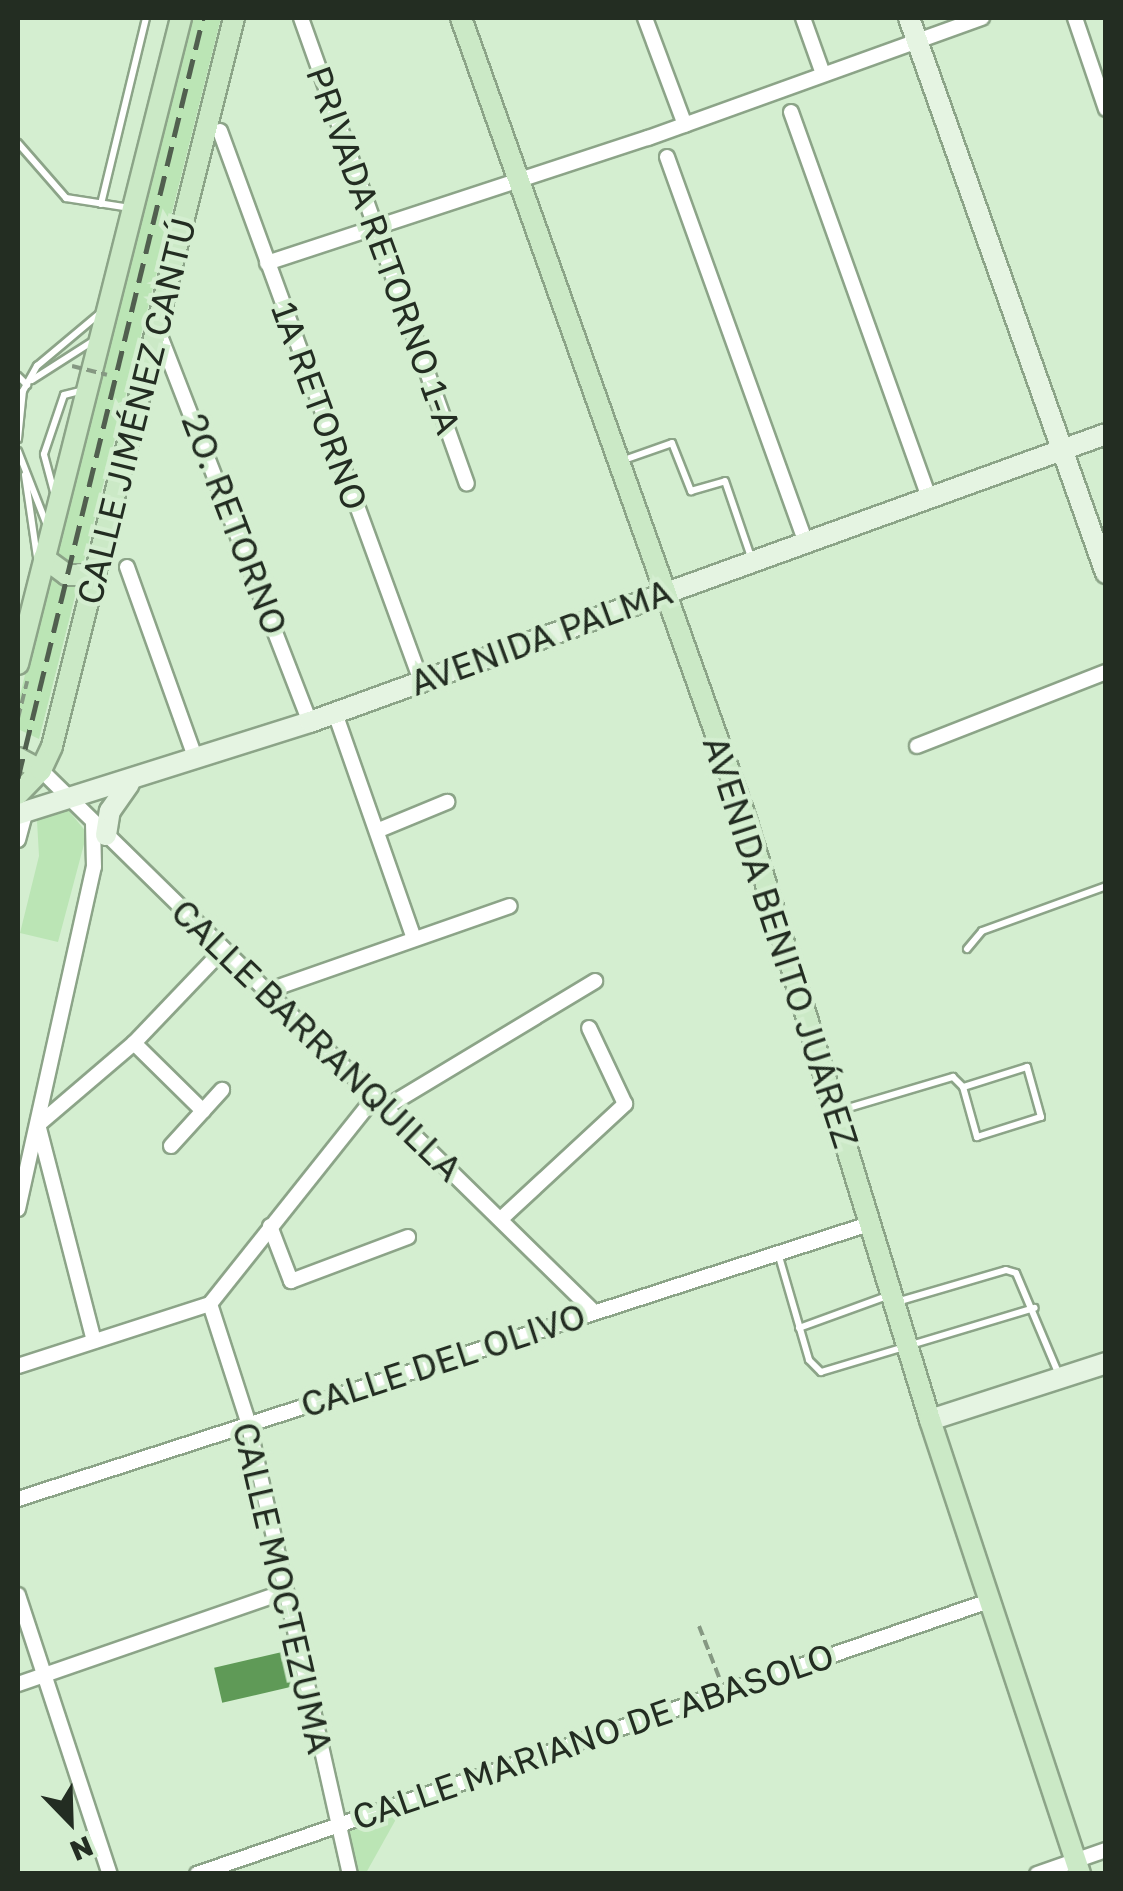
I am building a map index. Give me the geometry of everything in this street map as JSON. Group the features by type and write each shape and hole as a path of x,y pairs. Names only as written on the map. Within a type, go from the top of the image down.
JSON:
{"main road":[{"name":"CALLE JIMÉNEZ CANTÚ","path":"18,663 181,18"},
{"name":"CALLE JIMÉNEZ CANTÚ","path":"20,808 41,770 94,575 234,18"},
{"name":"AVENIDA BENITO JUÁREZ","path":"461,18 746,819 930,1420 1078,1867"},
{"path":"910,18 1106,573"},
{"name":"AVENIDA PALMA","path":"20,808 72,802 310,722 665,590 1106,434"},
{"path":"42,565 67,575 94,575"},
{"path":"18,758 41,770"},
{"path":"100,829 131,782"},
{"path":"930,1420 1106,1363"}],"street":[{"name":"PRIVADA RETORNO 1-A","path":"301,18 379,227 467,484"},
{"path":"646,18 685,125"},
{"path":"804,18 823,74"},
{"path":"266,263 648,138 982,18"},
{"path":"1075,18 1106,109"},
{"path":"791,112 929,497"},
{"name":"1A RETORNO","path":"220,131 422,681"},
{"path":"667,157 805,540"},
{"name":"2O. RETORNO","path":"157,328 310,722"},
{"path":"127,566 196,760"},
{"path":"916,746 1106,672"},
{"path":"335,713 414,938"},
{"name":"CALLE BARRANQUILLA","path":"41,770 594,1311"},
{"path":"379,830 448,802"},
{"path":"18,840 20,808"},
{"path":"18,1209 100,829"},
{"path":"94,867 121,851"},
{"path":"266,991 510,906"},
{"path":"38,1125 134,1044 222,951"},
{"path":"18,1366 210,1304 270,1226 382,1101 594,981"},
{"path":"502,1218 625,1104 589,1028"},
{"path":"134,1044 203,1111"},
{"path":"171,1146 222,1090"},
{"path":"38,1125 94,1341"},
{"name":"CALLE DEL OLIVO","path":"18,1499 869,1224"},
{"path":"270,1226 291,1281 408,1236"},
{"name":"CALLE MOCTEZUMA","path":"210,1304 248,1422 283,1592 350,1874"},
{"path":"18,1684 283,1592"},
{"path":"18,1595 110,1874"},
{"name":"CALLE MARIANO DE ABASOLO","path":"197,1874 989,1601"},
{"path":"1037,1874 1078,1867 1106,1850"}],"lane":[{"path":"100,204 146,18"},
{"path":"18,143 66,198 133,209"},
{"path":"18,439 29,383 37,366 105,309"},
{"path":"29,383 98,338"},
{"path":"18,376 29,383"},
{"path":"620,462 672,443 691,491 726,481 752,559"},
{"path":"18,451 42,565"},
{"path":"21,473 41,500 50,536"},
{"path":"967,949 982,931 1106,886"},
{"path":"836,1112 953,1077 963,1087 976,1137 1041,1117 1027,1067 963,1087"},
{"path":"778,1252 809,1360 821,1372 1035,1308"},
{"path":"799,1328 1006,1270 1016,1273 1035,1308 1060,1378"}],"path":[{"path":"72,366 107,375"},
{"path":"699,1626 724,1691"}],"shaded area":[{"path":"188,18 221,18 39,739 18,729 18,703"},
{"path":"54,810 69,811 87,833 58,942 20,933 39,856 37,821"},
{"path":"295,1649 303,1684 222,1703 214,1668"},
{"path":"400,1812 366,1873 357,1873 347,1828"}],"railway":[{"path":"18,778 203,18"}]}
